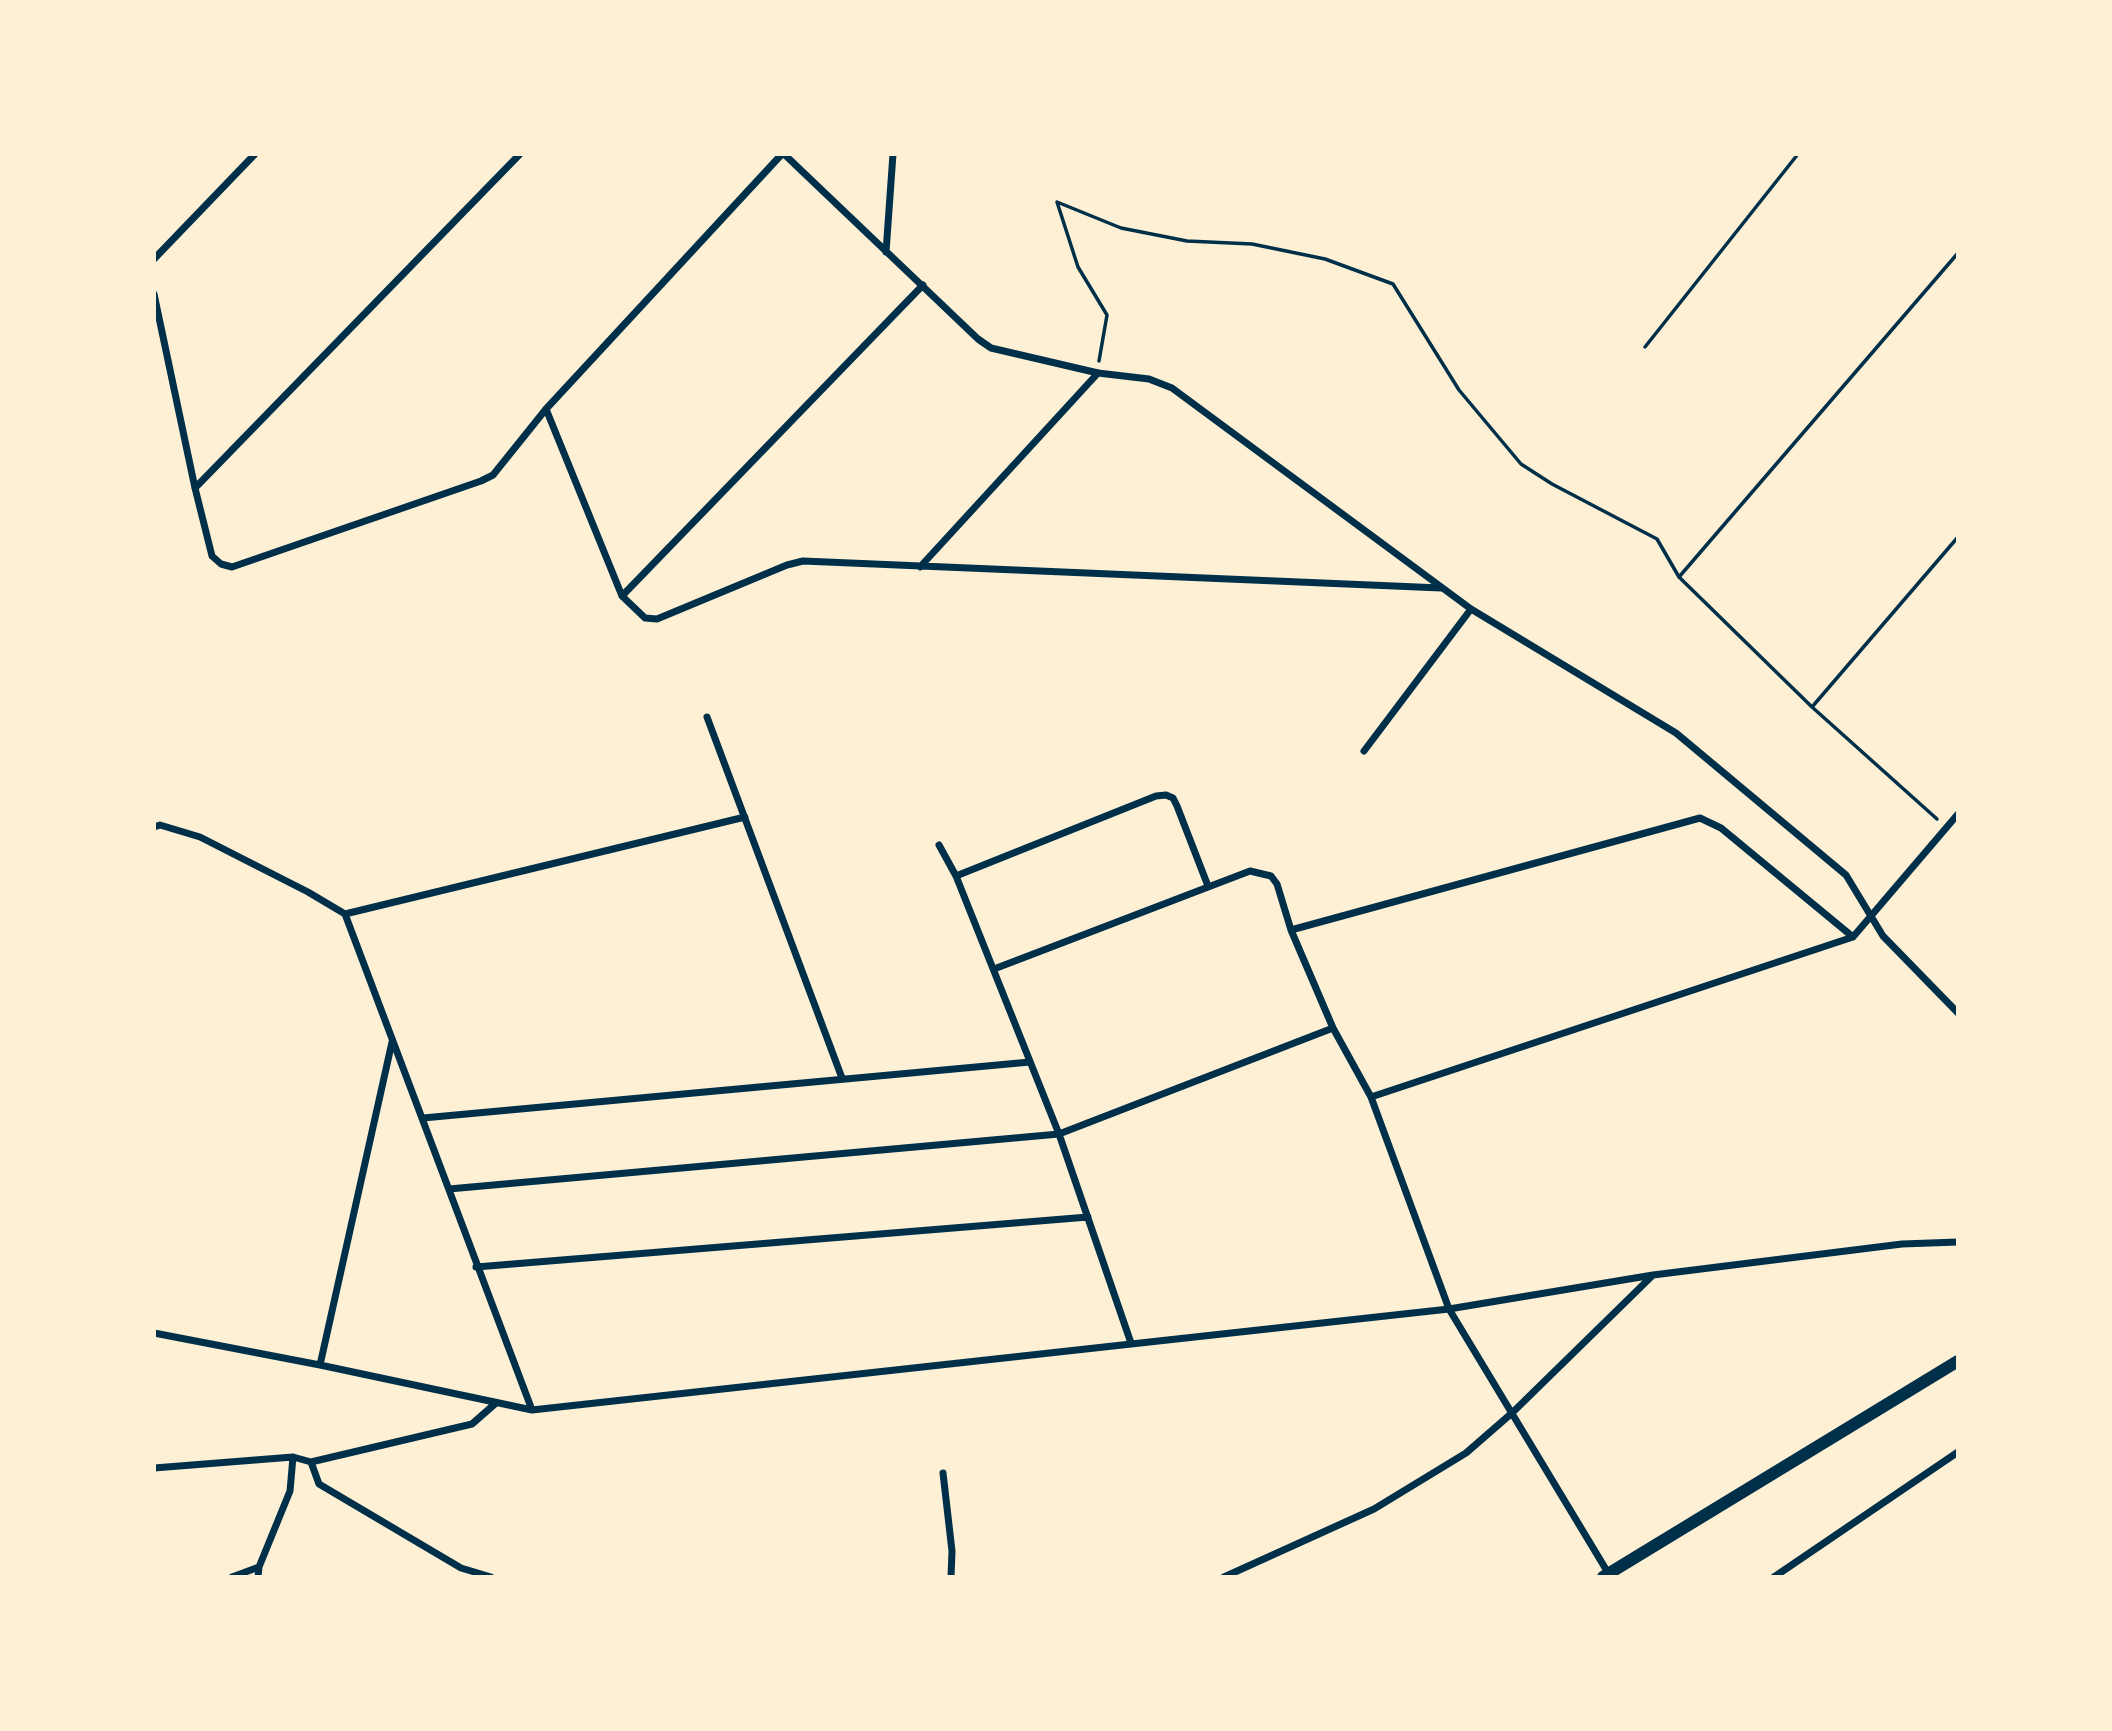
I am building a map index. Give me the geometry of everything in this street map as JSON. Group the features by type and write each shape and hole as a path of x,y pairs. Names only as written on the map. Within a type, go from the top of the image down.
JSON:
{"street":[{"path":"154,259 255,154"},
{"path":"195,488 520,154"},
{"path":"154,294 212,556 221,564 232,567 494,475 546,409 783,154 978,339 991,348 1098,373 1149,379 1172,388 1471,609 1676,733 1846,875 1883,936 1958,1013"},
{"path":"886,252 893,154"},
{"path":"622,596 923,285"},
{"path":"920,567 1098,373"},
{"path":"546,409 622,596 645,618 657,619 787,565 803,561 1443,589"},
{"path":"1364,751 1471,609"},
{"path":"707,717 842,1078"},
{"path":"956,876 1157,796 1166,795 1173,799 1177,806 1208,886"},
{"path":"1371,1097 1853,937 1958,814"},
{"path":"345,914 745,817"},
{"path":"1291,930 1700,818 1721,828 1853,937"},
{"path":"154,827 160,825 200,837 345,914 532,1410"},
{"path":"939,845 956,876 1059,1133 1131,1343"},
{"path":"993,969 1250,871 1271,876 1278,884 1291,930 1334,1028 1371,1097 1449,1309 1607,1576 1958,1361"},
{"path":"449,1189 1059,1133 1334,1028"},
{"path":"320,1365 392,1041"},
{"path":"424,1118 1030,1062"},
{"path":"476,1267 1088,1217"},
{"path":"154,1334 320,1365 532,1410 1449,1309 1653,1275 1902,1244 1958,1242"},
{"path":"1223,1577 1374,1509 1466,1453 1512,1413 1653,1275"},
{"path":"154,1468 293,1457 310,1462 472,1424 496,1403"},
{"path":"1774,1577 1958,1452"},
{"path":"258,1577 259,1567 290,1491 293,1457"},
{"path":"310,1462 319,1484 461,1568 491,1577"},
{"path":"943,1473 952,1551 951,1577"},
{"path":"232,1577 259,1567"},
{"path":"461,1568 466,1577"}],"path":[{"path":"1645,347 1798,154"},
{"path":"1098,373 1107,315 1078,267 1057,202 1121,228 1187,241 1252,244 1325,259 1393,284 1459,390 1521,464 1552,484 1657,539 1679,577 1812,707 1947,828"},
{"path":"1679,577 1958,253"},
{"path":"1812,707 1958,537"}]}
